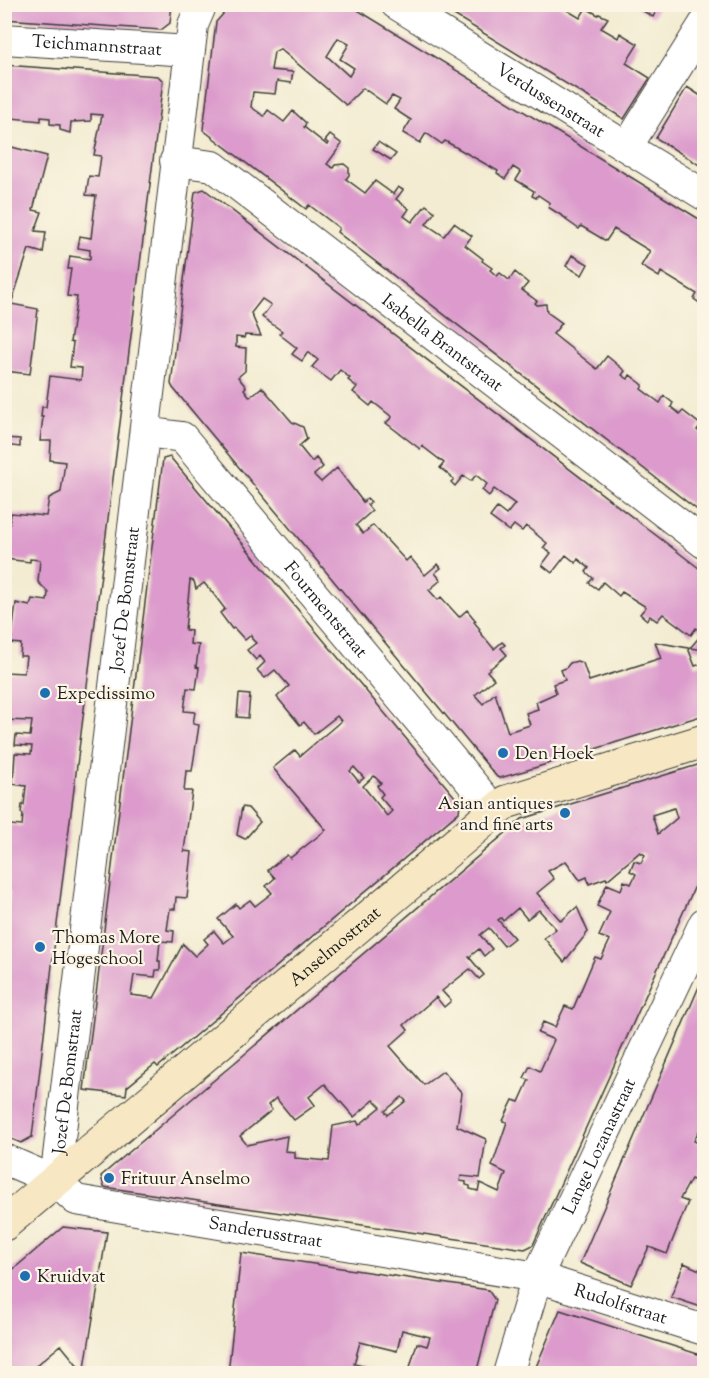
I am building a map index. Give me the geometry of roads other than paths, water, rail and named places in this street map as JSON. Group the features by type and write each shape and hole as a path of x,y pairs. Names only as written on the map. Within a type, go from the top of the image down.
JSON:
{"street":[{"name":"Jozef De Bomstraat","path":"55,1181 145,432 175,161 193,25 202,4"},
{"name":"Verdussenstraat","path":"396,4 705,195"},
{"path":"627,147 705,24"},
{"name":"Teichmannstraat","path":"4,39 189,51"},
{"name":"Isabella Brantstraat","path":"175,161 213,166 705,543"},
{"name":"Fourmentstraat","path":"145,432 182,437 495,811"},
{"name":"Anselmostraat","path":"4,1224 506,802 705,741"},
{"name":"Lange Lozanastraat","path":"508,1374 537,1277 704,925"},
{"name":"Sanderusstraat","path":"4,1159 55,1181 76,1200 537,1277"},
{"name":"Rudolfstraat","path":"537,1277 705,1330"}],"place":[{"name":"Expedissimo","path":"45,693"},
{"name":"Den Hoek","path":"503,753"},
{"name":"Asian antiques and fine arts","path":"565,813"},
{"name":"Thomas More Hogeschool","path":"40,947"},
{"name":"Frituur Anselmo","path":"109,1178"},
{"name":"Kruidvat","path":"25,1276"}]}
